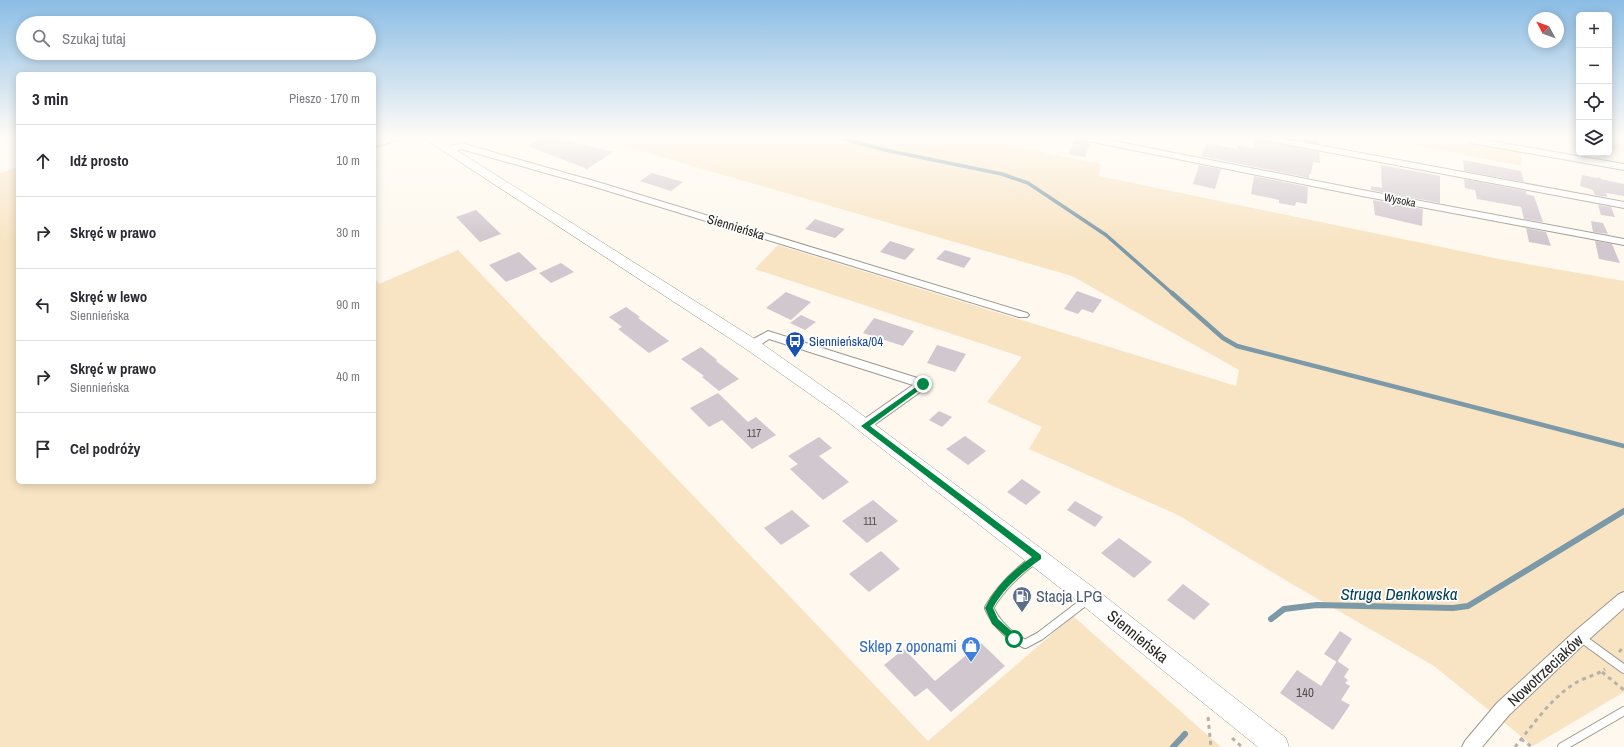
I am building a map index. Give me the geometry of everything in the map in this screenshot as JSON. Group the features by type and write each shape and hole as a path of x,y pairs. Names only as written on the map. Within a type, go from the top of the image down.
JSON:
{"main road":[{"name":"Siennieńska","path":"483,172 752,345 865,426 1038,557 1277,747"}],"street":[{"name":"Siennieńska","path":"552,172 1023,315"},
{"name":"Wysoka","path":"1257,172 1624,242"},
{"path":"1448,172 1624,205"},
{"path":"752,345 768,335 923,384 865,426"},
{"name":"Nowotrzeciaków","path":"1471,747 1503,709 1580,637 1624,599"}],"lane":[{"path":"1038,557 1024,567 995,596 989,608 995,621 1014,639 1026,644 1040,636 1090,598"},
{"path":"1580,637 1624,669"},
{"path":"1562,747 1624,711"}],"path":[{"path":"1618,654 1624,647"},
{"path":"1515,747 1556,699 1572,685 1602,672 1609,665"},
{"path":"1602,672 1624,690"},
{"path":"1202,712 1214,722"},
{"path":"1208,717 1211,747"},
{"path":"1231,737 1242,747"},
{"path":"1521,739 1532,747"}],"shaded area":[{"path":"16,172 16,484 376,484 376,280 379,284 458,250 928,741 1073,616 1221,747 0,747 0,173"},
{"path":"713,172 1100,172 1099,176 1504,260 1624,281 1624,692 1533,746 1434,666 1292,584 1178,515 1029,449 1042,427 987,402 1022,357 755,269 778,245 1236,386 1239,370 1072,276"}],"building":[{"path":"1197,172 1220,172 1215,189 1193,184"},
{"path":"1279,172 1311,172 1311,174 1309,174 1309,178"},
{"path":"1381,172 1418,172 1440,176 1440,203 1371,190 1371,186 1382,188"},
{"path":"1469,172 1521,172 1524,182"},
{"path":"652,173 683,182 671,191 640,181"},
{"path":"1582,175 1597,178 1600,177 1601,179 1624,184 1624,196 1606,193 1607,197 1595,195 1593,190 1580,186"},
{"path":"1254,176 1308,187 1307,204 1296,202 1295,206 1279,203 1279,200 1251,194"},
{"path":"1464,179 1526,191 1526,194 1534,196 1543,222 1524,219 1521,207 1477,199 1475,190 1465,188"},
{"path":"1373,200 1423,209 1422,226 1375,215"},
{"path":"1598,205 1611,207 1615,217 1601,215"},
{"path":"476,210 501,234 480,242 456,217"},
{"path":"815,219 845,229 835,238 805,229"},
{"path":"1591,221 1603,223 1608,234 1593,232"},
{"path":"1526,228 1546,232 1551,246 1529,242"},
{"path":"890,241 915,249 905,260 880,252"},
{"path":"1595,241 1612,244 1620,263 1599,259"},
{"path":"945,250 971,258 964,268 936,259"},
{"path":"519,252 537,269 506,282 489,265"},
{"path":"561,263 574,272 551,283 539,273"},
{"path":"1077,291 1102,300 1093,313 1082,309 1078,314 1064,309"},
{"path":"786,292 811,302 791,320 766,308"},
{"path":"626,307 669,341 649,353 618,329 622,327 609,317"},
{"path":"801,315 816,322 805,330 790,323"},
{"path":"874,318 914,331 903,346 863,333"},
{"path":"937,345 966,354 955,372 927,363"},
{"path":"701,347 739,379 719,391 702,377 704,376 681,359"},
{"path":"718,393 748,422 756,417 776,435 752,449 722,420 709,427 690,408"},
{"path":"939,411 952,417 942,427 929,420"},
{"path":"965,436 986,451 968,465 946,449"},
{"path":"819,437 832,448 819,456 849,482 823,500 790,469 798,464 788,456"},
{"path":"1022,479 1041,492 1026,505 1007,492"},
{"path":"873,500 898,521 867,543 842,521"},
{"path":"1075,501 1103,517 1095,527 1067,510"},
{"path":"792,510 810,526 781,545 764,528"},
{"path":"1119,538 1152,562 1134,578 1101,553"},
{"path":"881,551 900,569 869,592 849,574"},
{"path":"1183,584 1210,604 1194,620 1167,600"},
{"path":"1340,631 1352,639 1337,662 1324,654"},
{"path":"981,643 1005,666 951,712 927,688 915,697 884,665 904,649 935,681"},
{"path":"1337,661 1349,669 1344,677 1348,680 1345,683 1350,686 1341,700 1350,705 1333,730 1280,693 1297,670 1321,686"}],"waterway":[{"path":"992,172 1028,183 1106,235 1173,294"},
{"path":"1172,293 1223,338 1237,346 1624,446"},
{"name":"Struga Denkowska","path":"1271,619 1284,609 1317,605 1453,608 1468,606 1624,511"},
{"name":"Struga Denkowska","path":"1173,747 1185,734"}],"place":[{"name":"Siennieńska/04","path":"795,358"},
{"name":"Stacja LPG","path":"1022,613"},
{"name":"Sklep z oponami","path":"971,663"}],"route":[{"path":"923,384 865,426 1038,557 1024,567 995,596 989,608 995,621 1014,639"}]}
